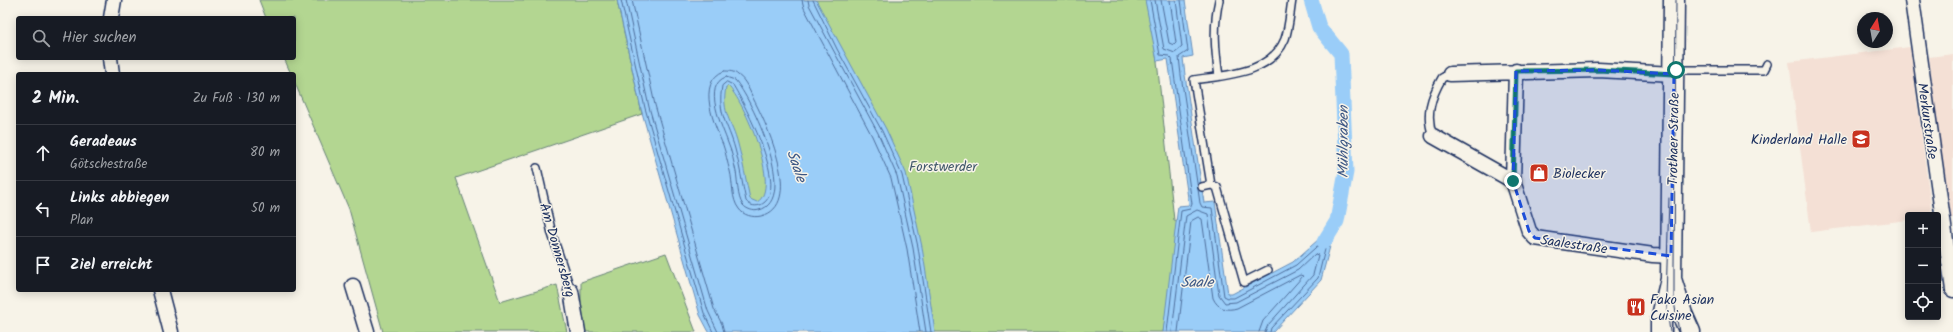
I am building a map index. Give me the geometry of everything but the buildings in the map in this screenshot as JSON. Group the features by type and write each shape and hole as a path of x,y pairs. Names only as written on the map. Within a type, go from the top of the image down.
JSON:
{"main road":[{"name":"Trothaer Straße","path":"1663,328 1671,278 1672,256 1674,0"},
{"name":"Trothaer Straße","path":"1671,278 1684,326"}],"street":[{"path":"111,16 114,0"},
{"name":"Merkurstraße","path":"1912,0 1953,290"},
{"path":"110,60 112,72"},
{"path":"1450,74 1516,71 1598,70 1674,72"},
{"name":"Saalestraße","path":"1516,71 1513,181 1528,230 1535,238 1653,255 1672,256"},
{"path":"1432,136 1513,181"},
{"path":"353,286 367,332"},
{"name":"Am Donnersberg","path":"571,291 578,332"},
{"path":"161,292 171,332"}],"lane":[{"path":"1218,76 1215,53 1215,18 1219,0"},
{"path":"1211,185 1194,80 1253,68 1265,63 1276,53 1285,39 1292,0"},
{"path":"1674,72 1764,70 1767,64"},
{"path":"1432,136 1428,119 1430,104 1442,78 1450,74"},
{"name":"Am Donnersberg","path":"537,168 552,234 571,291"},
{"path":"1202,187 1211,185 1217,187 1242,283 1268,270"}],"highlighted area":[{"path":"1598,70 1674,74 1671,256 1535,238 1529,231 1513,181 1516,71"}],"shaded area":[{"name":"Kinderland Halle","path":"1910,47 1932,212 1905,212 1905,220 1811,232 1789,62"},
{"path":"1953,54 1953,218 1949,218 1929,57"}],"green space":[{"path":"259,0 617,0 642,114 456,178 500,302 557,285 567,332 383,332 349,209 296,86 296,72 290,72 285,60 296,60 296,16 265,16"},
{"name":"Forstwerder","path":"702,0 1147,0 1157,61 1174,220 1187,221 1163,332 841,332 750,246"},
{"path":"666,253 696,332 581,332 581,282"}],"water":[{"name":"Saale","path":"617,0 816,0 886,129 906,173 922,247 935,332 709,332 700,315 641,109","holes":["728,86 735,94 751,125 763,163 765,180 764,194 757,202 750,199 736,136 726,111 726,87"]},
{"name":"Saale","path":"1145,0 1185,0 1193,56 1183,58 1185,75 1204,203 1215,202 1228,294 1232,294 1293,262 1336,224 1321,280 1273,332 1163,332 1178,206 1189,205 1168,59 1157,61"}],"waterway":[{"name":"Mühlgraben","path":"1311,0 1319,27 1341,54 1346,172 1337,221 1324,242"}],"tram line":[{"path":"1676,0 1674,301 1679,332"},
{"path":"1669,198 1666,300 1670,332"}],"place":[{"name":"Kinderland Halle","path":"1861,139"},
{"name":"Biolecker","path":"1539,173"},
{"name":"Fako Asian Cuisine","path":"1636,307"}],"route":[{"path":"1513,181 1516,71 1598,70 1674,74 1674,70 1676,70"}]}
